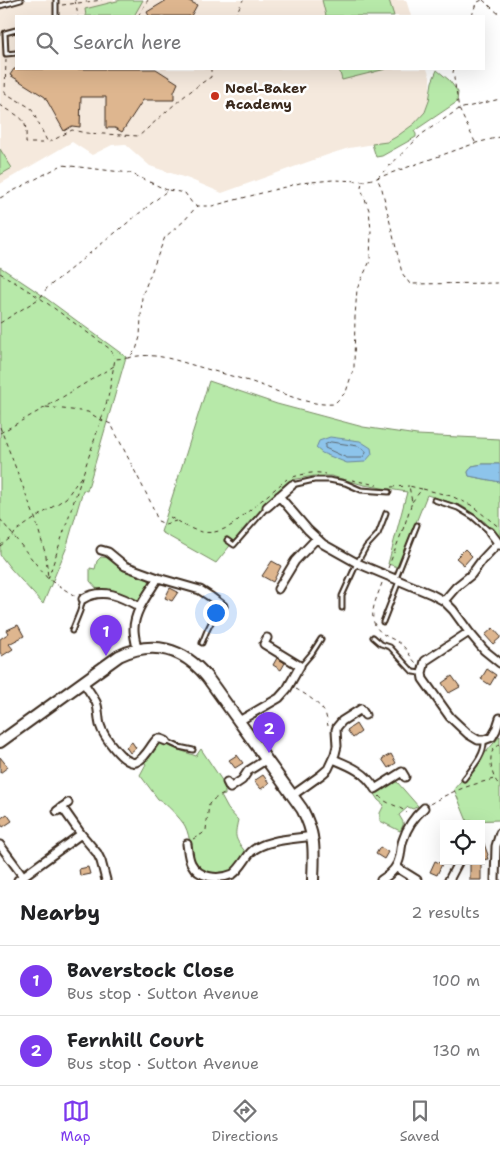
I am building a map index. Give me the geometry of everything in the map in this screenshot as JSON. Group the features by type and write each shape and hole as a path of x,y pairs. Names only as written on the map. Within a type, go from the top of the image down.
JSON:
{"street":[{"path":"267,507 292,485"},
{"path":"279,496 323,544 357,563 432,594 444,601 484,650 500,663"},
{"path":"444,601 499,544 490,532"},
{"path":"278,590 295,561 316,538"},
{"path":"101,550 108,552 125,566 200,590 223,606"},
{"path":"137,649 134,628 136,617 158,578"},
{"path":"83,600 94,594 105,593 123,598 140,607"},
{"path":"469,632 425,661 422,670 423,678 450,717 468,734 478,740 492,737 500,718"},
{"path":"239,721 279,698 290,684 300,666 264,644 268,638"},
{"path":"0,742 118,656 137,649 151,647 167,649 180,654 192,661 212,684 293,795 307,818 314,848 313,880"},
{"path":"83,682 97,704 100,724 103,730 112,745 126,761 134,763 138,761 157,739 166,741"},
{"path":"293,795 328,769 337,746 337,728 342,721 361,709 364,715"},
{"path":"328,726 337,728"},
{"path":"333,759 362,773 375,788 402,772 404,777"},
{"path":"229,785 242,780 248,771 267,760"},
{"path":"62,807 101,861 106,880"},
{"path":"381,880 396,867 408,827 424,808"},
{"path":"407,813 414,818"},
{"path":"187,844 190,862 196,870 208,878 224,878 237,871 253,851 264,845 312,833"},
{"path":"495,880 496,846 500,833"},
{"path":"0,845 21,878 81,834"},
{"path":"449,880 457,865"},
{"path":"396,867 417,880"}],"lane":[{"path":"0,6 21,0"},
{"path":"56,0 56,15"},
{"path":"15,30 5,33 6,54 15,53"},
{"path":"292,485 314,480 329,480 345,483 361,490 389,492"},
{"path":"434,500 458,508 473,517 490,532"},
{"path":"227,540 234,545 267,507"},
{"path":"342,608 342,596 357,563 366,547 378,534 386,513"},
{"path":"383,622 417,525"},
{"path":"72,631 83,600"},
{"path":"202,643 214,616 223,606"},
{"path":"373,637 381,644 390,647 413,672 422,670"},
{"path":"300,666 321,639"},
{"path":"464,779 479,758 485,746 484,740"},
{"path":"166,741 179,747 193,750"}],"path":[{"path":"74,0 78,15"},
{"path":"56,6 102,0"},
{"path":"139,15 148,0"},
{"path":"236,15 244,0"},
{"path":"472,15 476,3 483,0 500,15"},
{"path":"6,54 4,93 31,108 48,143"},
{"path":"0,106 12,112 24,122 26,143 48,143 72,130 86,133 139,136 182,98 211,77 211,70"},
{"path":"454,70 459,109 476,143"},
{"path":"377,178 422,134 459,109 500,100"},
{"path":"0,198 62,164 130,173 168,190 185,193 197,206 212,206 300,183 333,180 362,181 377,178 476,143 500,138"},
{"path":"377,178 382,188 402,273 410,284 500,283"},
{"path":"115,359 137,356 161,356 253,382 302,400 334,404 346,392 354,367 357,289 370,261 371,230 369,210 361,188 362,181"},
{"path":"0,323 40,298 47,288 168,190"},
{"path":"128,358 136,350 140,337 142,296 165,237 184,221 197,206"},
{"path":"0,273 40,298 110,349 115,359 102,420 48,579"},
{"path":"1,433 115,366"},
{"path":"46,407 88,412 111,424 151,503 158,521 166,524 176,520"},
{"path":"0,427 35,518 46,556 48,579"},
{"path":"0,546 13,536 16,531 66,498 84,472"},
{"path":"412,502 409,486 422,489 412,502 372,616 374,625 383,634 400,643 422,670"},
{"path":"0,519 48,579 83,600"},
{"path":"290,684 309,697 323,711 328,726"},
{"path":"500,744 494,749 490,762 494,779 500,785"},
{"path":"424,808 458,789 494,779"},
{"path":"187,844 187,840 198,836 206,830 209,804 223,794 229,785"},
{"path":"375,788 383,800 398,806 407,813"}],"shaded area":[{"name":"Noel-Baker Academy","path":"0,0 406,0 411,15 15,15 15,70 427,70 430,77 430,90 425,112 414,124 387,142 349,148 222,193 189,179 150,166 125,144 112,145 92,155 72,142 0,184"}],"green space":[{"path":"121,0 143,0 135,15 86,15 85,9"},
{"path":"322,0 389,0 394,15 326,15"},
{"path":"339,70 382,70 342,80"},
{"path":"437,70 449,80 458,92 457,102 414,131 416,137 382,156 376,157 372,144 387,142 396,137 414,124 425,112 432,82"},
{"path":"0,149 12,168 0,175"},
{"path":"0,267 39,293 126,357 87,491 83,490 66,549 43,604 0,555"},
{"path":"209,381 277,404 363,427 417,435 500,439 500,464 472,466 468,472 469,476 500,482 500,538 485,522 462,506 427,495 398,567 388,564 407,492 364,485 331,476 314,476 291,480 250,521 216,563 161,532"},
{"path":"101,557 110,558 121,567 149,580 150,585 141,600 136,600 116,592 98,590 90,581 90,568 95,569 97,561"},
{"path":"500,736 500,820 467,820 454,789"},
{"path":"158,741 165,742 171,747 196,756 201,749 225,785 225,795 221,796 228,809 238,820 236,838 246,853 231,872 216,875 207,873 199,868 194,859 185,826 177,815 158,799 140,775 146,764 142,761"},
{"path":"394,781 418,806 413,809 408,807 399,815 403,823 400,831 380,821 380,813 384,805 374,794 378,789"}],"water":[{"path":"330,437 360,441 371,448 372,454 365,462 347,463 322,453 316,448 319,441"},
{"path":"500,464 500,482 469,476 468,472 472,466"}],"building":[{"path":"167,0 187,0 197,5 192,15 148,15 147,12"},
{"path":"14,69 158,70 178,83 174,92 174,100 143,100 122,132 115,128 106,128 106,97 81,97 80,127 72,126 64,131 45,97 10,75"},
{"path":"465,549 472,556 464,565 456,558"},
{"path":"272,561 281,566 273,582 262,576"},
{"path":"170,588 178,592 172,601 165,598"},
{"path":"18,625 24,636 9,644 13,649 2,656 0,652 0,639 9,633 7,630"},
{"path":"493,628 500,638 493,644 485,635"},
{"path":"277,658 285,663 281,670 273,665"},
{"path":"487,669 496,675 490,685 481,679"},
{"path":"452,676 460,687 449,693 442,683"},
{"path":"356,724 361,732 353,738 347,730"},
{"path":"132,742 136,748 130,753 126,747"},
{"path":"391,754 396,763 388,768 382,759"},
{"path":"237,755 243,763 235,768 229,760"},
{"path":"0,757 8,767 0,773"},
{"path":"263,775 269,783 261,789 254,781"},
{"path":"7,814 12,821 3,827 0,819"},
{"path":"380,847 388,852 384,859 376,854"},
{"path":"485,847 488,855 488,859 485,859"},
{"path":"435,861 442,865 437,875 430,872"},
{"path":"470,865 481,865 481,880 470,880"},
{"path":"88,867 90,874 80,876 79,869"}],"place":[{"name":"Noel-Baker Academy","path":"215,96"},
{"name":"Baverstock Close","path":"106,656"},
{"name":"Fernhill Court","path":"269,753"}]}
